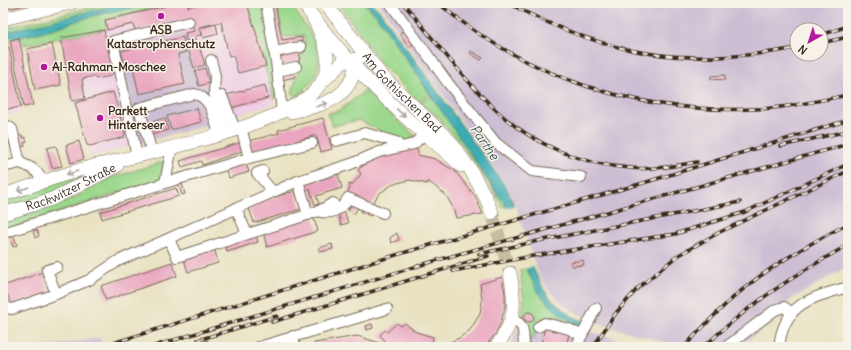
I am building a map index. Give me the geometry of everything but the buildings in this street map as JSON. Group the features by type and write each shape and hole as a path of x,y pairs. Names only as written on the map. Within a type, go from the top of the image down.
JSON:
{"main road":[{"path":"3,19 72,3"},
{"name":"Am Gothischen Bad","path":"303,3 313,17 354,61 373,85 478,183"},
{"name":"Am Gothischen Bad","path":"325,3 369,61 396,90 450,141 463,158 478,183 492,213"},
{"name":"Rackwitzer Straße","path":"279,114 312,95 322,82 327,67 328,56 324,42 313,17"},
{"path":"350,36 354,45 354,61"},
{"name":"Rackwitzer Straße","path":"3,195 88,168 152,153 230,131 279,114 317,106 339,96 353,77 354,61"},
{"path":"322,82 343,62 369,61"},
{"path":"339,96 360,85 373,85"},
{"name":"Rackwitzer Straße","path":"3,214 70,192 137,157"},
{"path":"497,346 511,319 515,299 510,273"}],"street":[{"path":"266,3 277,71 279,114"},
{"path":"390,3 409,26 448,83 496,144 532,171 581,177"},
{"path":"137,157 113,41 189,22"},
{"path":"274,52 301,47"},
{"path":"211,60 215,76 214,92 230,131"},
{"path":"277,71 296,67"},
{"path":"152,153 139,108 194,94 205,97 249,158"},
{"path":"221,94 226,109 230,131"},
{"path":"3,127 8,126 12,129 20,164"},
{"path":"336,141 365,133 396,142 400,146"},
{"path":"3,298 6,308 12,309 56,294 89,280 118,261 298,181 400,146 414,144 424,134"},
{"path":"3,233 249,158 312,143"},
{"path":"165,183 172,147"},
{"path":"3,168 20,164 30,167 36,171 43,183"},
{"path":"263,171 257,173 259,177 274,192"},
{"path":"298,181 308,215"},
{"path":"319,211 328,213 343,208 348,198 383,213"},
{"path":"169,239 178,257 308,215 333,203"},
{"path":"236,208 247,234"},
{"path":"56,294 47,270 57,267"},
{"path":"779,347 784,326 792,313 808,299 848,287"},
{"path":"726,347 775,310 784,307 792,313"},
{"path":"576,347 596,308"},
{"path":"259,347 387,309"},
{"path":"511,319 519,322 522,326 524,347"},
{"path":"538,327 545,323 569,329 581,335"},
{"path":"293,336 295,347"}],"shaded area":[{"path":"180,3 247,3 276,103 219,120 208,84 199,87 130,146 91,157 75,103 72,101 61,38 107,29 105,20"},
{"path":"379,3 848,3 848,266 790,300 777,319 738,347 510,347 522,314 524,301 520,270 559,317 581,329 587,318 566,307 546,287 539,275 509,189"},
{"path":"185,33 199,87 208,84 219,120 212,124 137,144 117,48"},
{"path":"8,43 21,107 20,112 3,117 3,44"},
{"path":"100,338 101,343 84,347 3,347 48,346"}],"green space":[{"path":"109,3 124,3 3,33 3,29"},
{"path":"158,3 176,3 105,20 107,29 24,45 23,39 3,44 3,38 23,36 97,15"},
{"path":"247,3 262,3 277,97 274,99"},
{"path":"277,3 289,3 306,26 317,50 319,61 316,73 309,84 297,96 292,94 305,44 304,35 285,37 282,35"},
{"path":"338,3 365,3 377,16 430,93 419,102 383,66"},
{"path":"365,91 414,135 413,139 403,143 359,120 333,126 327,114 340,110"},
{"path":"431,95 506,206 502,207 494,191 455,136 442,123 441,119 420,103"},
{"path":"165,161 162,179 3,230 3,222 69,201 111,178"},
{"path":"94,170 95,173 60,192 3,210 3,199"},
{"path":"526,268 531,278 549,303 573,323 583,328 582,329 559,317 548,317 538,320 534,337 527,338 522,314 524,301 520,270"}],"water":[{"path":"124,3 158,3 97,15 33,34 13,38 11,36 3,38 3,33"},
{"path":"365,3 372,3 380,11 508,190 532,266 544,290 552,300 570,315 585,322 583,328 561,315 538,292 526,268 506,206 377,16"}],"pier":[{"path":"516,205 534,266 524,269 505,209"},
{"path":"586,320 674,345 676,347 644,347 582,329"}],"tunnel":[{"path":"492,213 510,273"}],"railway":[{"path":"403,3 460,72 484,98 511,123 542,143 576,157 613,166 656,168 697,162"},
{"path":"438,3 472,29 509,52 547,71 586,86 627,97 669,105 711,109 755,109 790,106 848,95"},
{"path":"508,3 580,36 614,46 648,53 683,57 719,57 757,54 789,49"},
{"path":"829,32 848,26"},
{"path":"829,41 848,37"},
{"path":"100,347 396,255 650,181 848,120"},
{"path":"781,146 848,131"},
{"path":"151,347 431,262 848,144"},
{"path":"453,271 533,256 675,234 745,212 848,164"},
{"path":"593,347 616,313 638,288 677,256 718,233 848,171"},
{"path":"479,254 538,241 740,202"},
{"path":"684,347 724,306 751,283 798,251 848,224"},
{"path":"704,347 737,317 773,291 848,245"},
{"path":"272,322 488,256"},
{"path":"198,340 277,316"},
{"path":"193,347 207,342"}],"place":[{"name":"ASB Katastrophenschutz","path":"161,16"},
{"name":"Al-Rahman-Moschee","path":"44,67"},
{"name":"Parkett Hinterseer","path":"100,118"}],"water label":[{"name":"Parthe","path":"485,142"}]}
